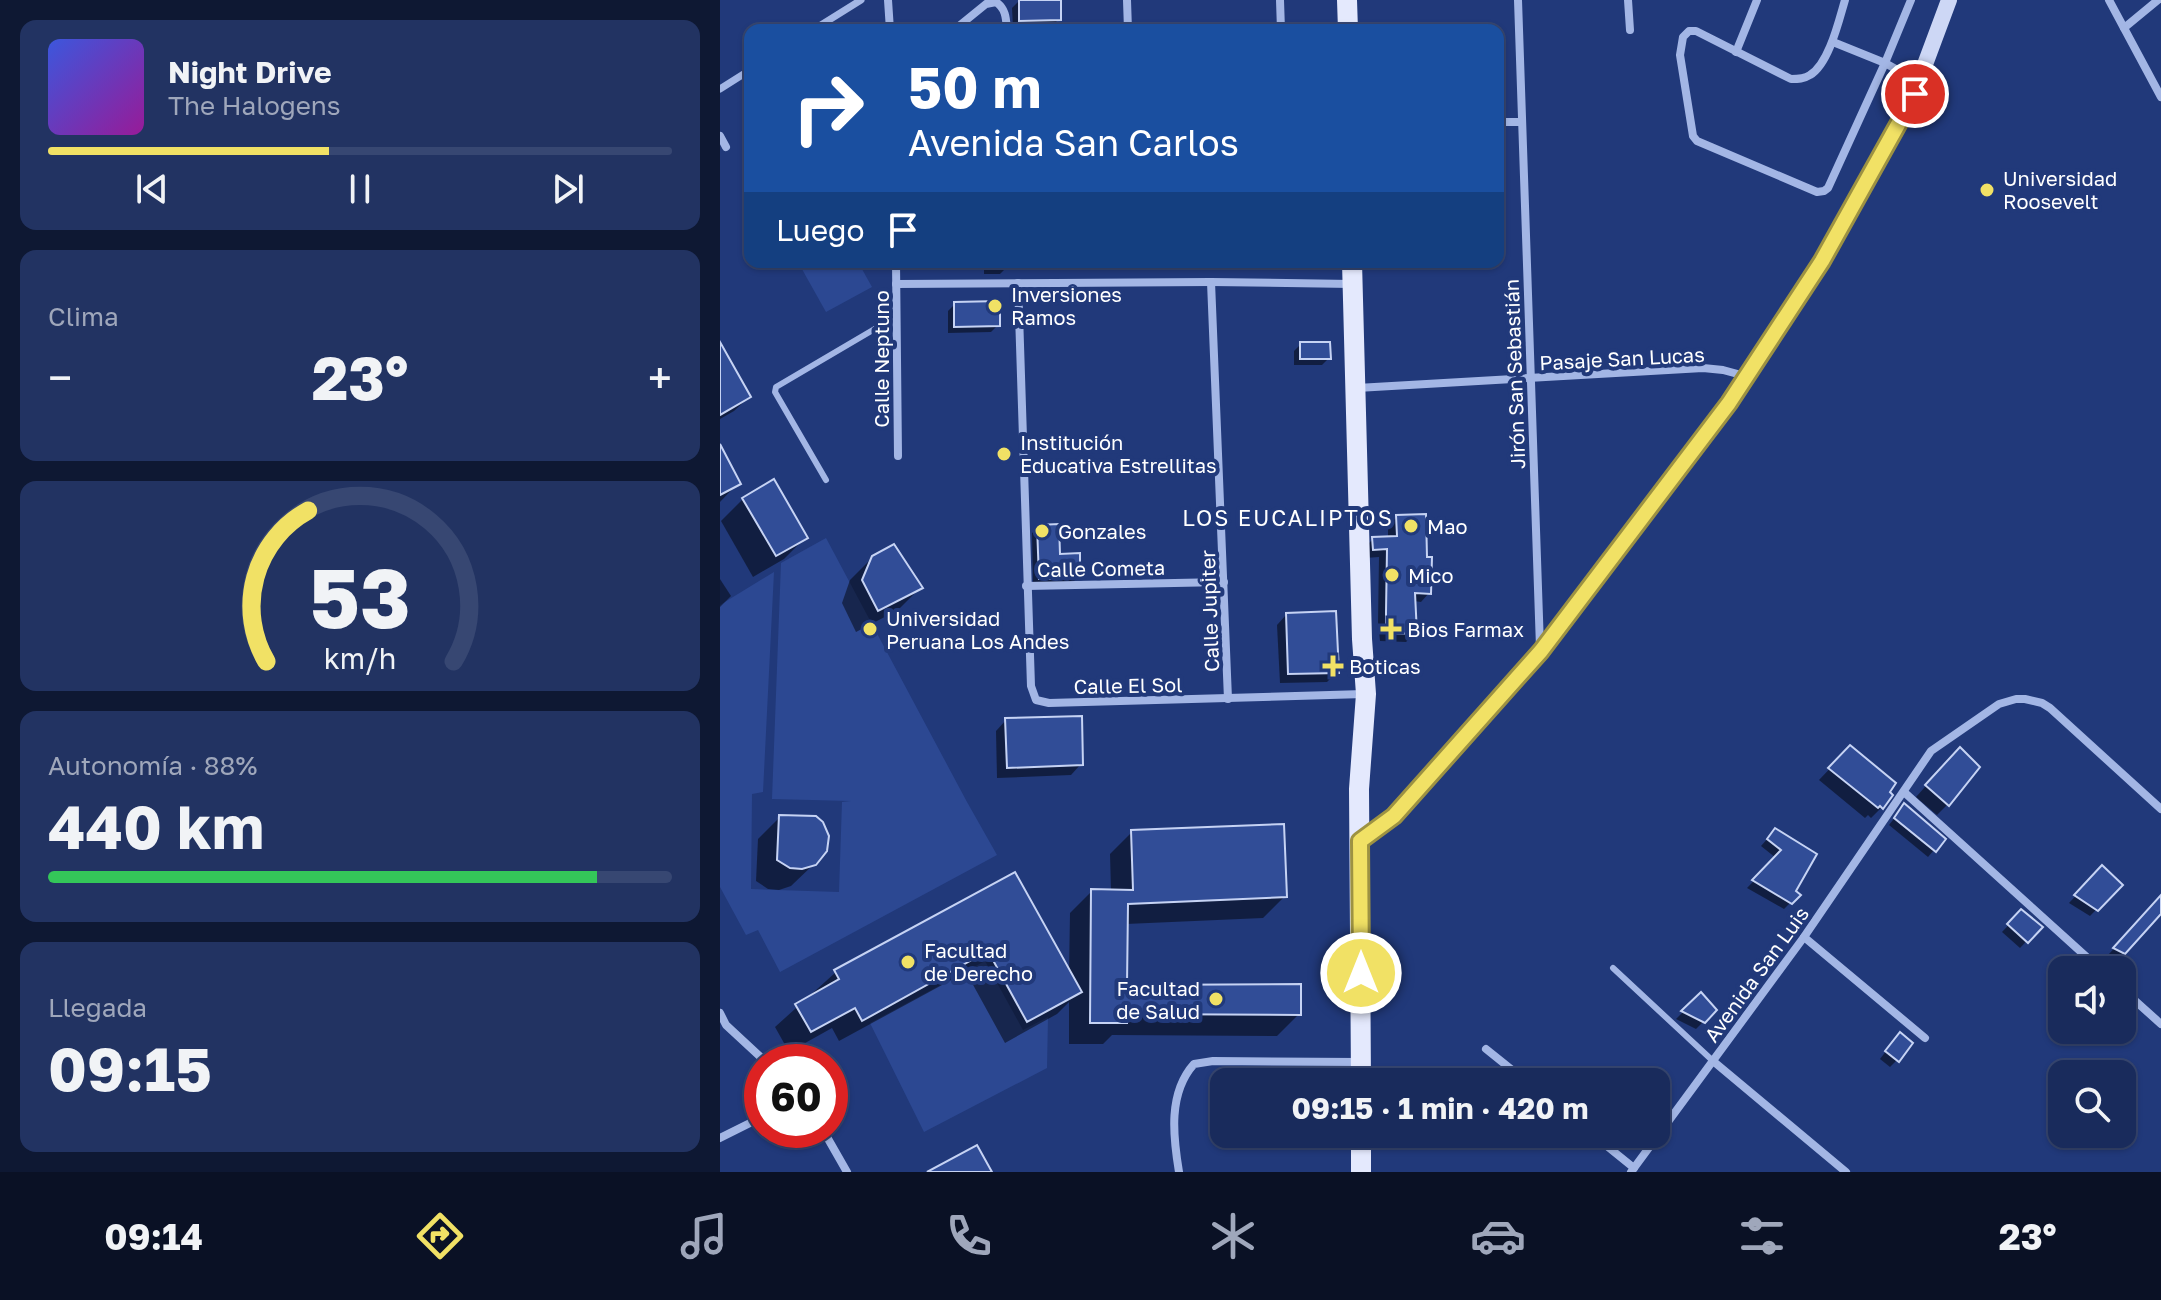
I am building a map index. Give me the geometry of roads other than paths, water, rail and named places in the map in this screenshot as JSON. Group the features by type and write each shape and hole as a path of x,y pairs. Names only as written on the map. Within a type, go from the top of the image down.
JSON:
{"main road":[{"path":"1347,0 1348,24"},
{"path":"1360,841 1394,816 1541,651 1729,403 1822,261 1911,102 1949,0"},
{"path":"1352,268 1366,694 1359,789 1361,1068"},
{"path":"1361,1148 1362,1171"}],"street":[{"path":"823,24 861,0"},
{"path":"888,0 890,24"},
{"path":"1127,0 1128,24"},
{"path":"1280,0 1281,24"},
{"name":"Jirón San Sebastián","path":"1518,0 1541,651"},
{"path":"1628,0 1630,30"},
{"path":"1736,52 1757,0"},
{"path":"1845,0 1833,42 1815,71 1801,79 1791,79 1696,31 1689,31 1683,37 1680,55 1693,136 1697,141 1817,192 1824,191 1885,63 1911,0"},
{"path":"2109,0 2161,97"},
{"path":"2124,28 2158,0"},
{"path":"961,24 986,4 996,2 1006,15 1007,24"},
{"path":"1833,42 1885,63 1920,83"},
{"path":"720,89 744,74"},
{"path":"1504,122 1521,122"},
{"path":"720,136 726,147"},
{"name":"Calle Neptuno","path":"896,268 898,456"},
{"name":"Calle Jupiter","path":"1211,282 1228,699"},
{"path":"1018,283 1026,586"},
{"path":"896,284 1353,284"},
{"name":"Pasaje San Lucas","path":"1355,389 1703,368 1746,376"},
{"name":"Calle Cometa","path":"1026,586 1224,582"},
{"name":"Calle El Sol","path":"1026,586 1031,686 1036,700 1049,703 1366,694"},
{"name":"Avenida San Luis","path":"1632,1170 1804,937 1931,751 1999,704 2025,699 2050,708 2161,809"},
{"path":"1904,792 2086,956"},
{"path":"1804,937 1925,1038"},
{"path":"2136,1002 2161,1024"},
{"path":"720,1013 723,1026 744,1044"},
{"path":"1486,1049 1510,1068"},
{"path":"1179,1172 1174,1138 1177,1094 1183,1077 1194,1064 1213,1061 1307,1068"},
{"path":"1713,1061 1846,1172"},
{"path":"720,1138 744,1126"},
{"path":"833,1148 847,1172"},
{"path":"1608,1148 1632,1170"}],"lane":[{"path":"826,480 775,392 776,387 895,317"},
{"path":"1613,968 1713,1061"}],"place":[{"name":"Universidad Roosevelt","path":"1987,190"},
{"name":"Inversiones Ramos","path":"995,306"},
{"name":"Institución Educativa Estrellitas","path":"1004,454"},
{"name":"Mao","path":"1411,526"},
{"name":"Gonzales","path":"1042,531"},
{"name":"Mico","path":"1392,575"},
{"name":"Universidad Peruana Los Andes","path":"870,629"},
{"name":"Bios Farmax","path":"1391,629"},
{"name":"Boticas","path":"1333,666"},
{"name":"Facultad de Derecho","path":"908,962"},
{"name":"Facultad de Salud","path":"1216,999"}],"district":[{"name":"LOS EUCALIPTOS","path":"1288,517"}]}
